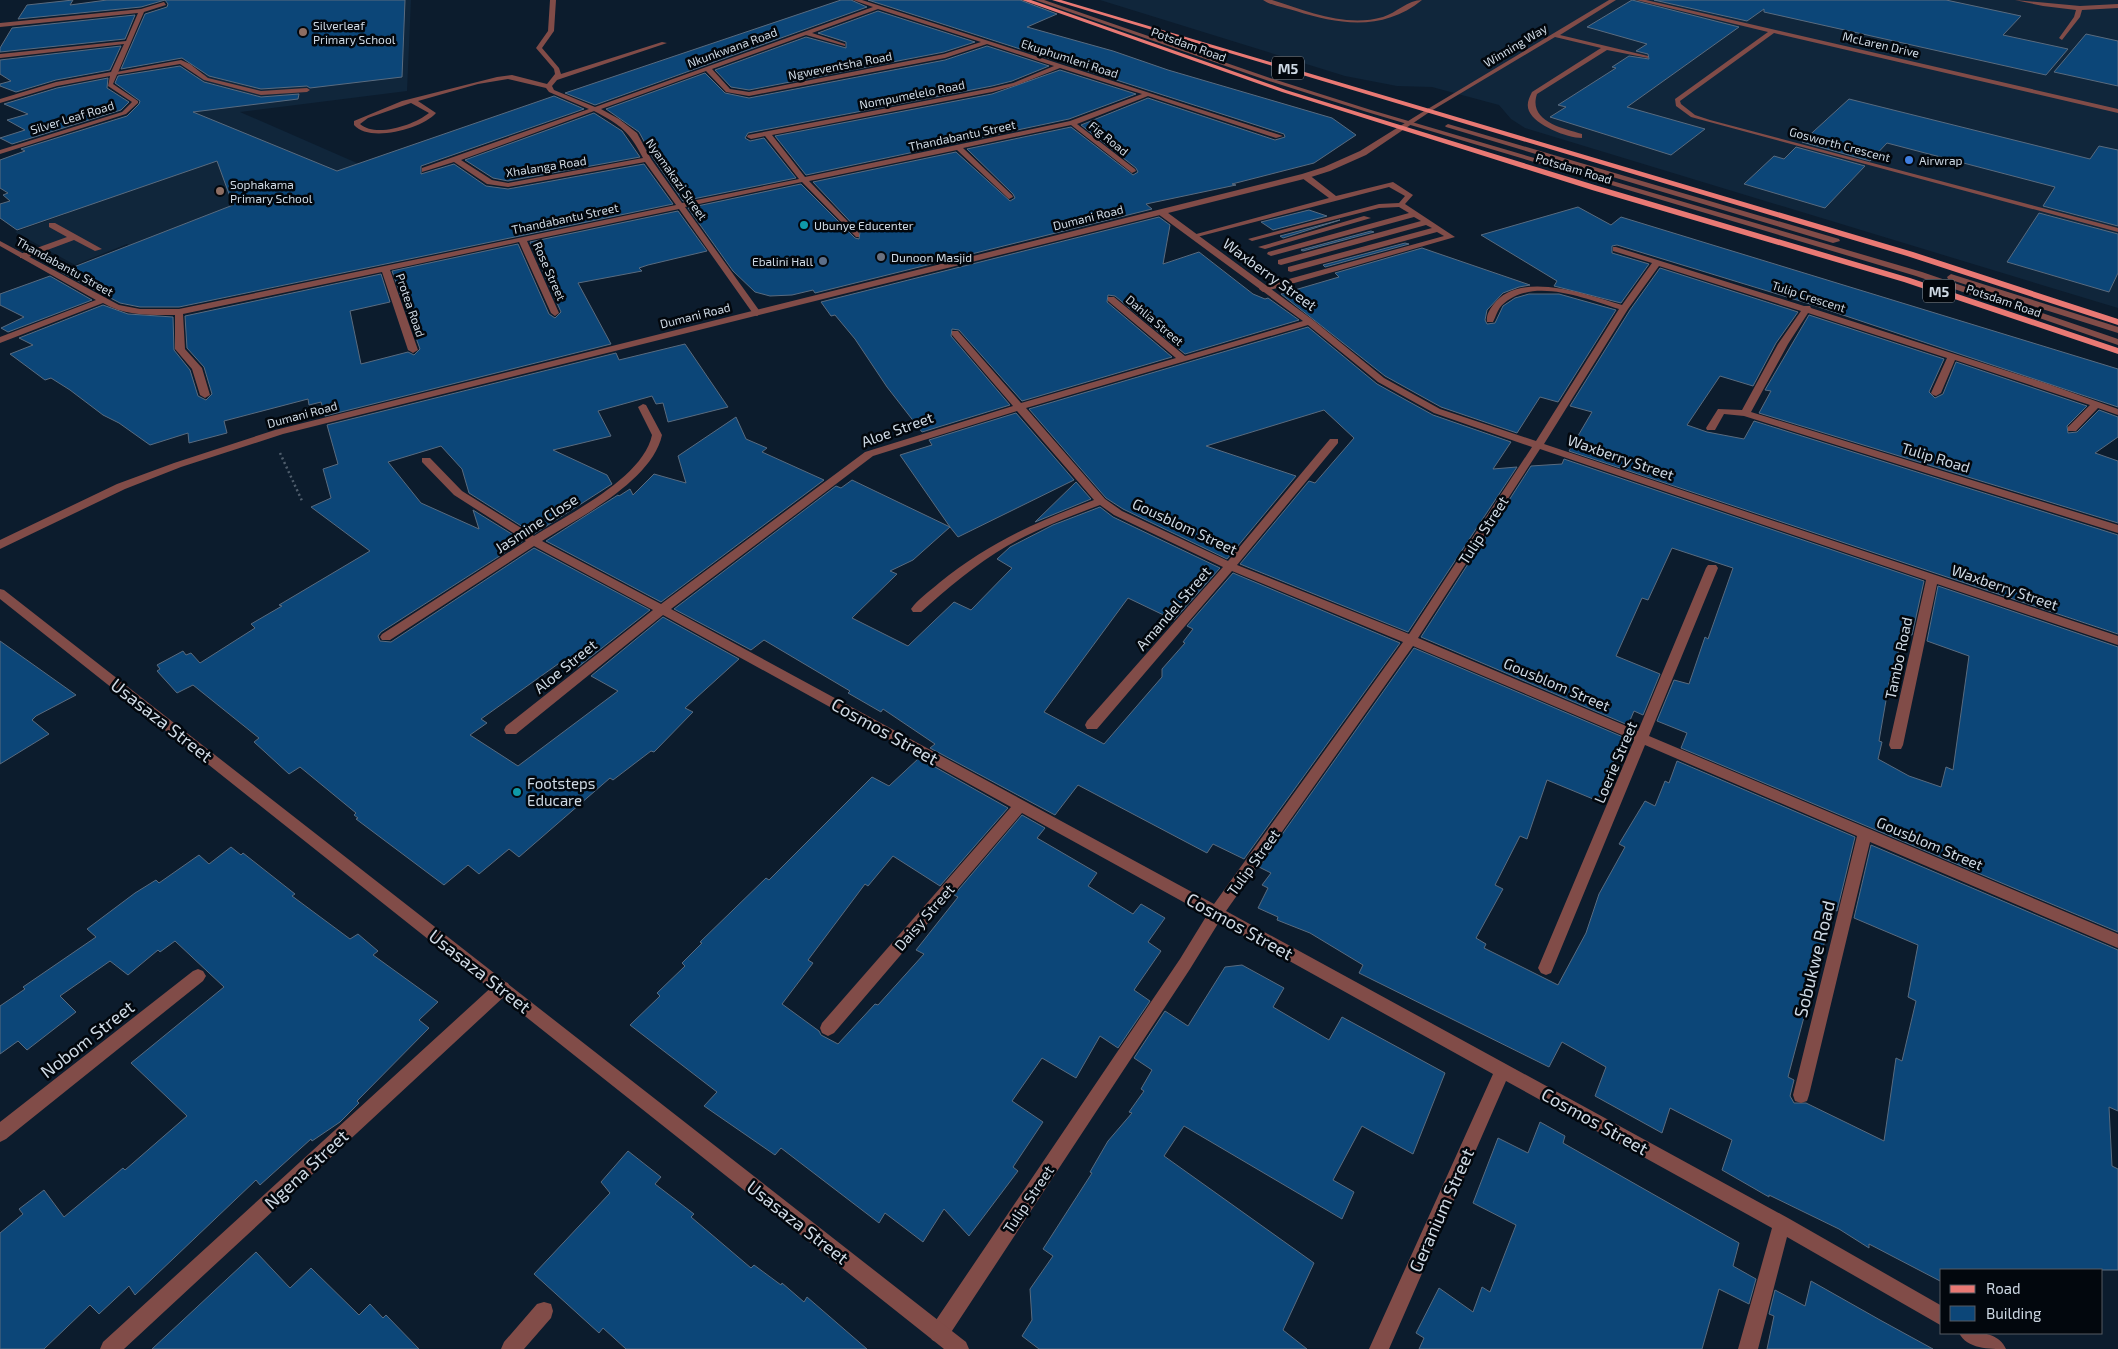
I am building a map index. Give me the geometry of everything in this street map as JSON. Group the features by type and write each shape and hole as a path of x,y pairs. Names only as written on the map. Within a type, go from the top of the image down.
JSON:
{"main road":[{"name":"Potsdam Road","path":"1025,0 1284,91 1400,128 1907,280 2118,351"},
{"name":"Potsdam Road","path":"1055,0 1910,254 2118,322"}],"street":[{"path":"550,89 556,78 557,69 539,48 552,31 553,0"},
{"name":"Ekuphumleni Road","path":"856,0 1145,95 1279,136"},
{"path":"1038,0 1268,79 1408,123 1919,274 2118,342"},
{"path":"1266,0 1336,20 1358,22 1385,18 1419,0"},
{"name":"Winning Way","path":"1417,117 1612,0"},
{"name":"McLaren Drive","path":"1639,0 2118,111"},
{"path":"2018,0 2079,10 2118,6"},
{"path":"0,25 142,11 164,4"},
{"name":"Nkunkwana Road","path":"596,110 876,8"},
{"path":"2062,38 2077,17 2079,10"},
{"path":"114,73 142,11"},
{"path":"1147,27 1159,34 1220,57 1324,91 1703,201 2118,330"},
{"name":"Gosworth Crescent","path":"1773,31 1677,100 1678,105 1693,116 1708,121 2118,230"},
{"path":"805,33 843,45"},
{"path":"1554,35 1646,58"},
{"path":"0,56 129,42"},
{"path":"556,78 664,43"},
{"name":"Ngweventsha Road","path":"707,68 728,91 748,94 945,56 985,43"},
{"path":"1579,136 1541,121 1530,109 1529,102 1534,93 1605,48"},
{"path":"0,101 56,84 181,62 187,64 199,76 206,79 253,91 272,93 307,90"},
{"name":"Nompumelelo Road","path":"751,137 992,90 1015,84 1060,66"},
{"name":"Silver Leaf Road","path":"0,152 131,109 136,102 110,85 114,73"},
{"name":"Nyamakazi Street","path":"413,101 433,114 426,119 378,132 364,131 356,125 356,122 365,117 413,101 504,77 550,89 596,110 623,126 634,136 647,159 757,313"},
{"name":"Thandabantu Street","path":"0,243 116,307 140,312 179,312 803,178 960,148 1072,123 1145,95"},
{"name":"Xhalanga Road","path":"425,170 596,110"},
{"name":"Dumani Road","path":"0,545 58,514 121,486 164,469 279,432 1305,176 1327,169 1363,153 1417,117"},
{"name":"Fig Road","path":"1072,123 1132,171"},
{"path":"767,134 803,178 856,235"},
{"name":"Silver Leaf Road","path":"12,136 25,144"},
{"path":"960,148 1009,197"},
{"name":"Xhalanga Road","path":"455,159 490,182 508,185 647,159"},
{"path":"1305,176 1335,199"},
{"path":"1192,236 1390,184 1409,195 1404,206 1262,247"},
{"path":"1252,239 1379,206 1404,206 1451,237 1263,289"},
{"name":"Waxberry Street","path":"1161,212 1310,322 1381,380 1406,396 1437,411 2118,641"},
{"path":"1272,254 1415,214"},
{"path":"1281,262 1427,222"},
{"path":"52,225 98,249"},
{"path":"1234,226 1303,278"},
{"path":"1291,269 1438,229"},
{"path":"23,256 74,237"},
{"name":"Rose Street","path":"522,239 556,314"},
{"name":"Tulip Crescent","path":"1616,249 1807,308 2118,412"},
{"path":"1538,445 1624,308 1657,263"},
{"name":"Protea Road","path":"385,268 413,350"},
{"path":"1490,320 1498,304 1506,297 1532,289 1555,290 1624,308"},
{"name":"Dahlia Street","path":"1111,299 1183,359"},
{"path":"0,340 103,300"},
{"path":"1746,413 1784,344 1807,308"},
{"path":"179,312 180,349 197,368 205,395"},
{"name":"Aloe Street","path":"511,730 662,609 862,458 885,448 1019,407 1310,322"},
{"name":"Gousblom Street","path":"955,333 1101,502 1141,525 1230,566 1412,640 2118,941"},
{"path":"1936,393 1952,357"},
{"path":"2072,429 2097,404"},
{"name":"Jasmine Close","path":"386,637 614,490 639,470 650,457 657,435 643,407"},
{"name":"Tulip Road","path":"1711,428 1721,411 1746,413 2118,528"},
{"name":"Amandel Street","path":"1092,725 1230,566 1334,441"},
{"name":"Tulip Street","path":"939,1333 1185,964 1216,913 1412,640 1538,445"},
{"name":"Cosmos Street","path":"426,460 458,493 535,542 662,609 1503,1070 1782,1224 1940,1316"},
{"path":"917,609 974,562 1015,537 1045,522 1101,502"},
{"name":"Loerie Street","path":"1546,968 1712,568"},
{"name":"Tambo Road","path":"1896,745 1932,578"},
{"name":"Usasaza Street","path":"0,593 959,1349"},
{"name":"Daisy Street","path":"828,1028 1021,805"},
{"name":"Sobukwe Road","path":"1801,1095 1865,833"},
{"name":"Nobom Street","path":"0,1133 198,976"},
{"name":"Ngena Street","path":"110,1349 502,988"},
{"name":"Geranium Street","path":"1379,1349 1503,1070"},
{"path":"1748,1349 1782,1224"},
{"path":"511,1349 544,1311"},
{"path":"1970,1334 1996,1349"}],"path":[{"path":"279,432 280,458 288,470 303,503"}],"shaded area":[{"name":"Sophakama Primary School","path":"281,0 411,0 407,91 240,112 398,181 191,277 127,244 75,265 15,232 66,214 0,180 0,176 219,102 183,80 205,74 209,59"},
{"path":"1100,0 2118,0 2118,308 1525,128 1511,119 1499,105 1432,87 1397,86 1345,76"}],"building":[{"path":"73,0 70,5 107,0 165,0 141,7 18,19 27,5"},
{"name":"Silverleaf Primary School","path":"165,0 405,0 402,77 310,88 307,86 261,89 209,76 182,58 121,69 145,14 167,7 168,4"},
{"path":"841,0 851,0 867,7 595,105 565,93"},
{"path":"868,0 1020,0 1057,14 1027,27 1113,51 1168,70 1332,118 1356,135 1314,163 1232,184 1236,185 1146,204 1152,209 815,293 813,290 792,295 770,296 755,292 733,271 688,208 801,184 855,238 859,239 860,232 813,182 956,152 1010,201 1015,198 1013,194 967,149 1071,127 1133,175 1138,172 1136,168 1081,125 1148,98 1275,140 1285,137 1284,134"},
{"path":"1632,0 1739,27 1627,107 1705,129 1671,155 1550,117 1566,107 1558,105 1616,68 1612,67 1629,56 1649,59 1648,54 1636,51 1647,44 1587,27"},
{"path":"1654,0 1946,0 2021,16 2003,35 2068,49 2046,75 1764,12 1764,9 1747,21"},
{"path":"878,11 975,42 944,52 749,90 731,87 715,70 806,37 846,48 846,42 818,33"},
{"path":"135,15 125,39 0,52 0,48 12,28"},
{"path":"2086,34 2118,41 2118,86 2054,72"},
{"path":"121,46 110,70 56,80 16,92 0,86 0,84 11,81 0,74 0,60"},
{"path":"987,46 1049,66 1012,81 992,86 748,133 745,138 750,141 764,138 796,178 683,201 653,158 639,132 606,109 705,73 725,93 749,98 945,60"},
{"path":"180,66 204,82 261,97 299,94 298,99 193,112 337,171 554,96 584,109 421,166 421,174 454,164 486,186 508,189 644,164 673,204 179,307 140,307 120,303 61,272 233,205 217,161 17,230 0,218 0,204 10,201 3,195 8,193 0,188 0,160 25,151 21,149 127,116 140,101 115,83 118,76"},
{"path":"1060,70 1136,94 1069,119 806,175 775,136 992,94"},
{"path":"108,78 107,88 129,102 121,110 12,144 0,138 25,130 7,120 28,114 4,104 57,88"},
{"path":"1849,99 2090,159 2099,146 2118,150 2118,226 2043,206 2055,187 1887,143 1870,161 1802,142"},
{"path":"594,113 622,131 640,157 508,181 493,178 465,160"},
{"path":"1796,147 1865,166 1825,208 1744,184 1774,156 1784,159"},
{"path":"1578,207 1611,225 1621,217 2118,369 2118,407 1810,304 1617,245 1612,246 1612,253 1649,264 1621,303 1554,286 1557,281 1481,235"},
{"path":"1309,210 1327,216 1273,230 1261,222"},
{"path":"678,211 707,251 639,268 642,271 578,283 611,344 325,416 321,402 309,405 308,399 224,421 227,433 189,443 188,433 150,445 51,378 45,380 10,354 33,345 19,338 103,305 128,314 173,317 174,350 190,370 198,396 206,400 212,394 204,367 187,348 185,316 381,274 390,302 350,311 361,364 408,352 414,355 420,349 392,271 518,244 549,314 555,318 561,312 530,242"},
{"path":"2039,213 2118,234 2118,273 2109,292 2007,262"},
{"path":"1159,217 1170,225 1163,264 1199,252 1253,294 1265,299 1268,298 1299,320 1185,354 1115,296 1108,295 1107,302 1172,357 1022,401 959,330 952,329 951,336 1010,405 922,432 887,387 855,339 835,315 831,316 821,302"},
{"path":"1340,220 1283,238 1280,236"},
{"path":"1371,231 1374,232 1301,250"},
{"path":"1405,243 1409,244 1325,267 1323,265"},
{"path":"1422,248 1530,285 1503,293 1487,310 1485,320 1487,324 1495,323 1503,306 1515,298 1529,294 1559,294 1616,310 1558,402 1540,397 1517,433 1441,407 1385,376 1281,294 1339,277 1335,273"},
{"path":"1660,268 1798,312 1776,343 1753,386 1720,376 1687,425 1707,432 1744,439 1754,421 2118,535 2118,634 1569,451 1592,412 1570,406 1630,310"},
{"path":"50,276 92,300 8,332 1,328 24,317 0,305 0,294"},
{"path":"1809,315 1944,359 1929,392 1935,398 1943,394 1956,362 2087,406 2067,426 2068,433 2077,432 2099,410 2118,417 2118,437 2095,453 2118,461 2118,523 1759,413 1771,391 1765,390"},
{"path":"1308,327 1377,384 1433,415 1511,442 1493,469 1517,467 1408,632 1240,564 1309,481 1315,483 1354,438 1324,410 1206,446 1296,476 1227,559 1123,509 1106,498 1029,409"},
{"path":"685,344 728,407 668,422 663,403 656,404 652,396 598,411 611,436 553,450 607,475 612,484 534,534 469,493 462,469 441,446 388,462 421,503 479,529 473,510 523,541 381,632 378,636 380,641 391,642 534,548 650,610 578,667 565,659 481,719 487,723 470,735 518,766 618,691 591,676 663,617 739,659 685,708 693,712 654,752 651,751 613,780 610,778 519,857 509,849 479,874 468,865 444,885 356,819 358,818 354,815 356,813 300,767 289,774 254,742 259,738 193,685 177,693 157,671 160,669 157,665 183,651 186,655 191,653 200,663 255,628 251,624 282,606 279,605 370,551 311,507 331,498 323,469 338,464 327,425 616,353 619,360"},
{"path":"1016,413 1074,480 958,537 900,455 932,445 929,440"},
{"path":"736,417 746,439 767,448 762,452 824,480 661,602 546,541 618,495 630,489 633,495 654,474 686,483 678,456"},
{"path":"1564,459 1924,581 1912,635 1904,633 1889,683 1879,741 1882,742 1878,759 1909,776 1941,787 1946,767 1953,770 1969,656 1927,641 1938,586 2118,647 2118,932 1681,748 1687,733 1657,721 1674,680 1689,684 1705,637 1708,639 1733,568 1672,548 1648,600 1642,598 1616,656 1660,674 1643,715 1634,711 1628,725 1421,637 1531,466 1562,464"},
{"path":"852,480 950,527 913,560 890,571 897,574 852,618 908,646 954,602 971,610 1012,568 997,559 1010,547 1053,525 1100,507 1113,517 1220,568 1174,620 1128,598 1044,712 1104,744 1162,677 1162,669 1185,643 1183,642 1193,629 1187,626 1233,573 1400,643 1244,859 1213,844 1207,853 1078,785 1055,815 930,748 935,744 883,709 881,712 848,693 850,691 764,640 751,650 674,609 836,486 841,488"},
{"path":"1076,482 1091,499 1035,522"},
{"path":"0,641 76,695 36,716 32,720 49,734 0,764"},
{"path":"1414,648 1623,737 1598,801 1547,780 1527,839 1520,836 1495,885 1503,889 1476,938 1486,944 1484,948 1558,985 1586,933 1599,894 1625,847 1619,844 1645,801 1655,806 1665,781 1669,783 1677,761 1855,837 1837,911 1834,910 1803,1016 1788,1077 1794,1080 1790,1096 1794,1103 1806,1103 1884,1141 1896,1058 1902,1061 1916,1001 1908,997 1918,945 1854,918 1871,845 2118,950 2118,1111 2109,1107 2112,1166 2118,1169 2118,1270 1940,1269 1940,1281 1869,1244 1869,1248 1839,1229 1769,1195 1769,1197 1722,1170 1732,1140 1670,1108 1662,1133 1595,1096 1606,1067 1562,1042 1549,1067 1359,973 1363,965 1310,933 1277,920 1278,917 1258,908 1268,888 1262,885 1271,873 1259,867"},
{"path":"919,758 1008,808 940,886 893,856 868,886 865,884 808,960 813,963 782,1004 819,1031 821,1035 838,1044 875,1004 878,1005 924,954 916,950 958,897 954,895 1022,815 1045,828 1037,838 1097,873 1088,886 1133,914 1141,904 1165,918 1148,942 1161,951 1134,990 1150,1001 1118,1048 1100,1036 1076,1078 1042,1058 1012,1101 1043,1122 1013,1167 1018,1171 969,1236 944,1209 923,1242 885,1213 879,1223 781,1148 775,1155 704,1106 717,1092 630,1025 660,996 657,993 685,966 682,963 702,943 700,942 766,878 769,880 872,777 889,786"},
{"path":"231,847 241,855 243,853 295,894 292,896 350,939 358,934 378,951 373,955 438,1002 419,1020 429,1028 357,1101 359,1103 340,1122 312,1141 311,1139 260,1185 256,1180 135,1295 129,1286 99,1314 90,1305 44,1349 0,1349 0,1233 23,1214 19,1209 44,1190 64,1217 123,1168 125,1170 187,1116 131,1063 224,987 175,941 160,952 158,950 128,975 110,961 60,996 76,1012 27,1050 18,1041 0,1054 0,1006 25,989 23,987 96,937 87,929 135,893 156,880 159,883 199,855 209,864"},
{"path":"1242,965 1284,988 1273,1007 1329,1040 1342,1017 1445,1073 1413,1154 1362,1126 1333,1180 1354,1192 1342,1219 1184,1126 1164,1156 1314,1263 1283,1330 1307,1349 1039,1349 1022,1336 1032,1320 1030,1289 1053,1256 1043,1249 1092,1173 1090,1172 1108,1141 1132,1113 1129,1112 1144,1091 1141,1089 1152,1070 1134,1058 1165,1011 1188,1026 1225,967"},
{"path":"1540,1122 1565,1136 1563,1143 1739,1243 1733,1266 1756,1279 1749,1304 1719,1289 1702,1349 1419,1349 1424,1338 1416,1333 1439,1288 1473,1312 1482,1287 1490,1292 1516,1225 1473,1203 1498,1138 1528,1153"},
{"path":"628,1151 661,1177 655,1184 694,1214 691,1217 751,1268 754,1265 781,1285 782,1283 804,1302 807,1297 867,1349 626,1349 603,1328 599,1333 534,1274 610,1193 601,1182"},
{"path":"256,1252 290,1288 311,1268 359,1315 370,1304 383,1318 386,1315 419,1349 152,1349"},
{"path":"1811,1281 1933,1349 1767,1349 1774,1316 1769,1314 1775,1290 1805,1306"}],"place":[{"name":"Silverleaf Primary School","path":"303,32"},
{"name":"Airwrap","path":"1909,160"},
{"name":"Sophakama Primary School","path":"220,191"},
{"name":"Ubunye Educenter","path":"804,225"},
{"name":"Dunoon Masjid","path":"881,257"},
{"name":"Ebalini Hall","path":"823,261"},
{"name":"Footsteps Educare","path":"517,792"}]}
